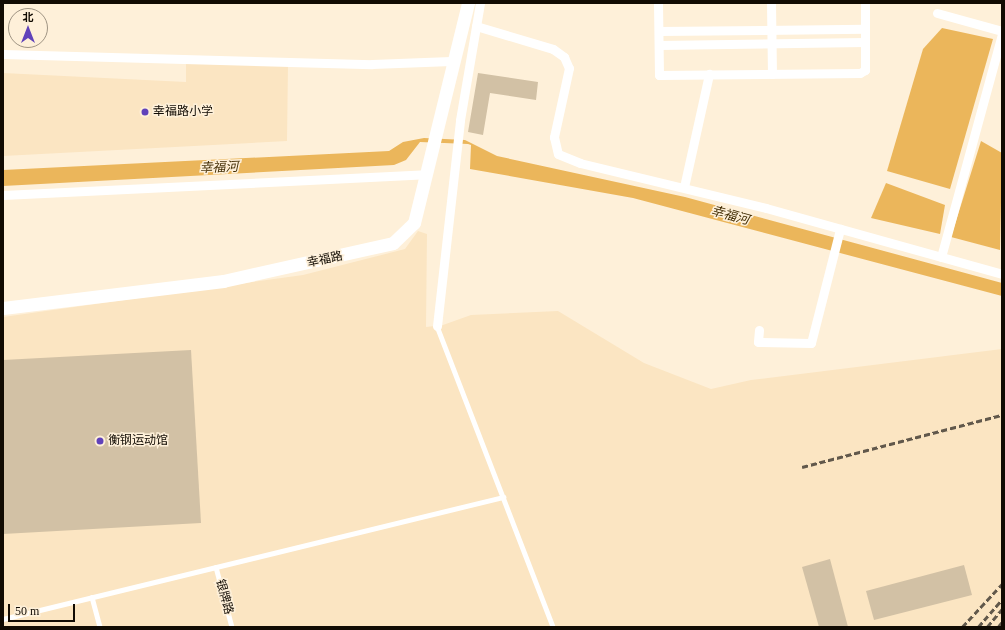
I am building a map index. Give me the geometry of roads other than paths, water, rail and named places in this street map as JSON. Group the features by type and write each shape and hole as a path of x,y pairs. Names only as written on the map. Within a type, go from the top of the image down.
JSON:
{"street":[{"name":"幸福路","path":"3,308 223,281 393,243 414,223 451,61 468,3"},
{"path":"437,326 460,120 480,3"},
{"path":"658,3 660,75 860,73 865,70 865,3"},
{"path":"771,3 772,74"},
{"path":"937,13 1002,31"},
{"path":"476,26 553,49 564,57 569,68 554,137 558,154 580,163 684,187 1002,274"},
{"path":"659,31 865,29"},
{"path":"941,257 1002,34"},
{"path":"659,45 865,42"},
{"path":"3,54 372,64 451,61"},
{"path":"684,187 709,74"},
{"path":"3,195 425,174"},
{"path":"759,330 758,342 811,343 840,229"}],"lane":[{"path":"437,326 553,627"},
{"path":"3,619 503,497"},
{"name":"银牌路","path":"216,567 232,627"},
{"path":"92,597 100,627"}],"water":[{"path":"942,28 993,39 950,189 887,171 923,49"},
{"name":"幸福河","path":"424,138 465,140 497,156 685,197 1002,283 1002,296 633,198 470,169 471,145 468,144 420,142 406,160 394,165 3,186 3,170 389,151 403,142"},
{"path":"981,141 1002,153 1000,250 951,237"},
{"path":"886,183 945,205 940,234 871,218"}],"railway":[{"path":"802,467 1002,415"},
{"path":"962,627 1002,584"},
{"path":"978,627 1002,599"},
{"path":"987,627 1002,609"},
{"path":"998,627 1002,622"}],"place":[{"name":"幸福路小学","path":"145,112"},
{"name":"衡钢运动馆","path":"100,441"}]}
